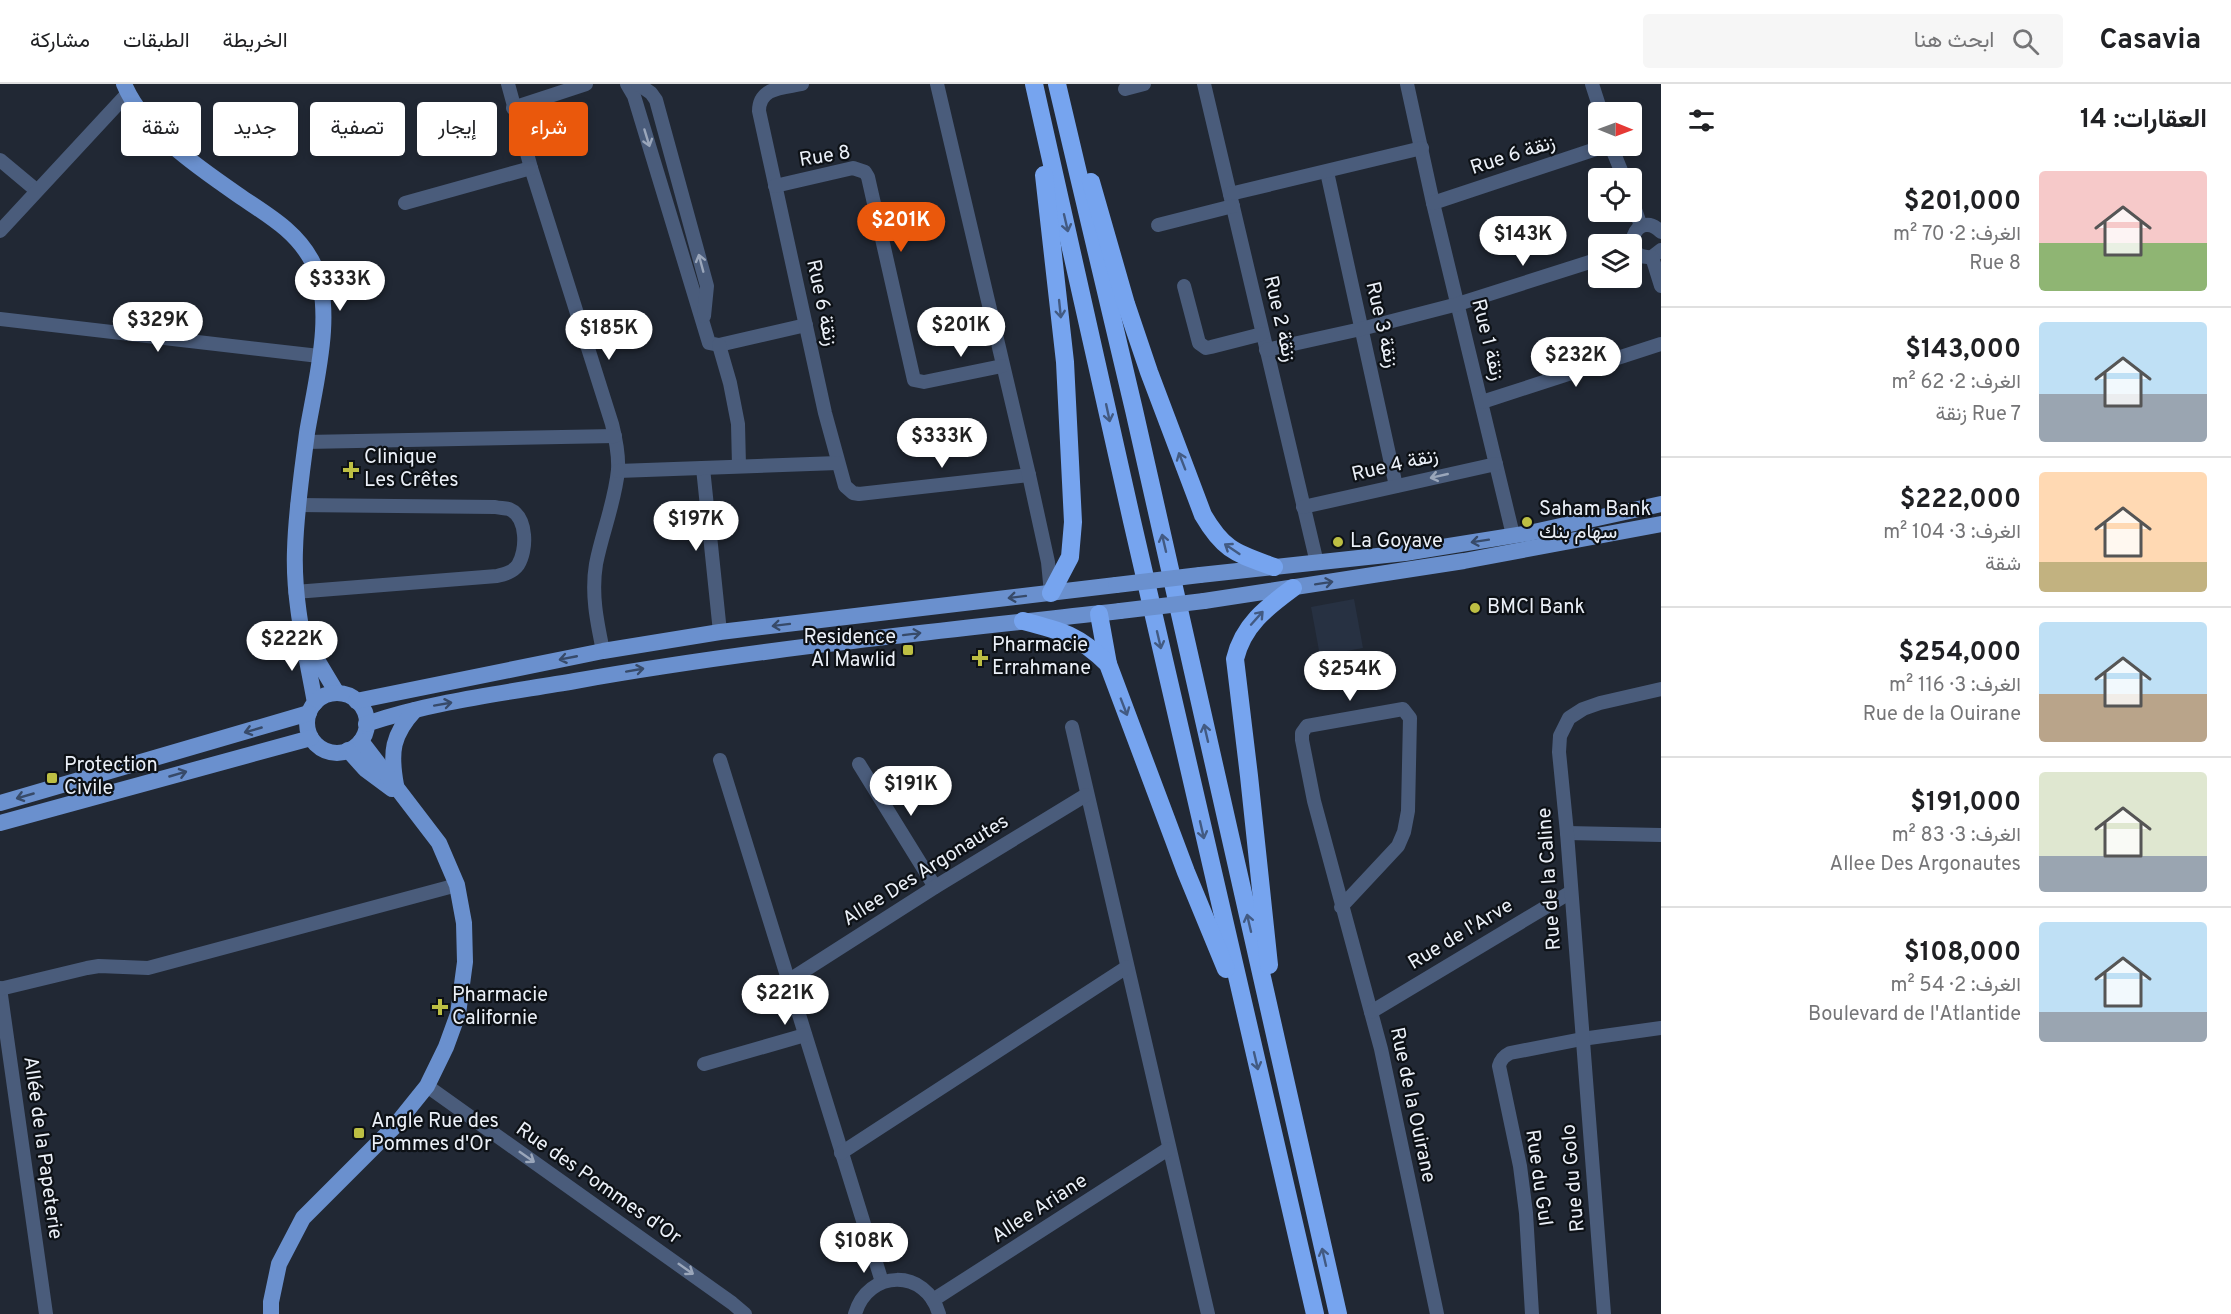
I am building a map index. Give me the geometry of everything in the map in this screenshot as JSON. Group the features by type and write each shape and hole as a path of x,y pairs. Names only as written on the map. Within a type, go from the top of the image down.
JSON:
{"highway":[{"path":"1034,84 1065,362 1073,522 1070,557 1051,592"},
{"path":"1034,84 1246,1021 1315,1314"},
{"path":"1057,84 1137,421 1338,1314"},
{"path":"1068,131 1094,188 1126,304 1203,515 1215,536 1229,548 1274,567"},
{"path":"1279,1056 1235,659 1238,646 1256,617 1293,588"},
{"path":"1099,614 1108,664 1186,872 1246,1021"},
{"path":"1023,621 1077,638 1108,664"}],"main road":[{"path":"0,803 312,708 325,696 337,693 348,695 356,701 363,710 366,724 354,745 337,753 318,746 311,738 307,724 312,708 295,592 297,505 323,320 321,288 313,264 300,241 280,223 234,192 175,147 152,126 126,89"},
{"path":"356,701 603,651 720,632 1051,592 1405,553 1513,536 1661,504"},
{"path":"366,724 417,708 663,665 1204,601 1475,559 1661,524"},
{"path":"303,636 337,693"},
{"path":"398,792 392,758 394,747 402,724 417,708"},
{"path":"0,824 311,738"},
{"path":"271,1314 271,1302 279,1264 303,1218 393,1127 427,1086 446,1047 458,1014 465,962 465,942 457,885 439,843 423,820 398,792 374,777 354,745"}],"street":[{"path":"508,84 512,102"},
{"path":"531,102 586,84"},
{"path":"627,84 634,96 709,343 719,345 806,325"},
{"path":"638,84 651,93 656,100 707,286 703,321"},
{"name":"Rue 6 زنقة","path":"802,84 766,93 759,102 759,111 844,486 853,494 859,494 1029,475"},
{"path":"937,84 1029,475 1048,562 1051,592"},
{"path":"1125,89 1144,84"},
{"name":"Rue 2 زنقة","path":"1204,84 1317,563"},
{"name":"Rue 1 زنقة","path":"1407,84 1433,203 1513,536"},
{"path":"1592,84 1598,102"},
{"path":"0,231 126,89"},
{"path":"1158,225 1231,200 1422,148"},
{"name":"Rue 6 زنقة","path":"1433,203 1588,152"},
{"path":"527,156 618,451 618,471 596,565 594,587 594,609 603,651"},
{"path":"0,160 36,190"},
{"path":"405,203 531,168"},
{"name":"Rue 8","path":"775,186 853,168 865,172 914,380 924,382 1002,366"},
{"name":"Rue 3 زنقة","path":"1327,172 1396,486"},
{"path":"1640,222 1641,226"},
{"path":"1635,234 1641,226 1651,225 1661,232"},
{"path":"1642,256 1657,253 1661,286"},
{"path":"1266,350 1458,304 1588,263"},
{"path":"1184,286 1199,343 1203,346 1211,347 1262,334"},
{"path":"0,319 319,356"},
{"path":"1482,402 1661,344"},
{"path":"719,345 730,383 738,424 739,466"},
{"path":"306,442 615,436"},
{"path":"618,471 838,463"},
{"name":"Rue 4 زنقة","path":"1303,507 1496,464"},
{"path":"703,468 720,632"},
{"path":"295,592 497,576 510,573 518,566 524,550 519,517 510,509 297,505"},
{"name":"Rue de la Caline","path":"1582,1039 1559,752 1560,736 1569,718 1582,709 1661,689"},
{"name":"Rue de la Ouirane","path":"1341,907 1398,846 1404,832 1408,811 1410,718 1408,712 1403,709 1307,726 1302,733 1314,801 1341,907 1371,1012 1437,1314"},
{"path":"1072,727 1208,1314"},
{"path":"720,760 882,1282"},
{"path":"859,764 935,887"},
{"name":"Allee Des Argonautes","path":"788,981 935,887 1086,795"},
{"path":"1567,833 1661,835"},
{"path":"0,988 93,967 148,968 457,885"},
{"name":"Rue de l'Arve","path":"1371,1012 1571,892"},
{"path":"841,1153 1127,968"},
{"name":"Allée de la Papeterie","path":"0,988 46,1314"},
{"path":"1582,1039 1661,1028"},
{"path":"704,1064 805,1035"},
{"name":"Rue du Gul","path":"1532,1314 1526,1213 1520,1166 1499,1066 1502,1058 1510,1053 1582,1039"},
{"name":"Rue du Golo","path":"1582,1039 1604,1314"},
{"name":"Rue des Pommes d'Or","path":"427,1086 745,1314"},
{"name":"Allee Ariane","path":"933,1300 1168,1149"},
{"path":"855,1314 864,1294 882,1282 893,1280 909,1281 923,1289 933,1300 939,1314"}],"shaded area":[{"path":"1354,599 1363,648 1320,656 1311,607"}],"place":[{"name":"Clinique Les Crêtes","path":"351,470"},
{"name":"Saham Bank سهام بنك","path":"1527,522"},
{"name":"La Goyave","path":"1338,542"},
{"name":"BMCI Bank","path":"1475,608"},
{"name":"Residence Al Mawlid","path":"908,650"},
{"name":"Pharmacie Errahmane","path":"980,658"},
{"name":"Protection Civile","path":"52,778"},
{"name":"Pharmacie Californie","path":"440,1007"},
{"name":"Angle Rue des Pommes d'Or","path":"359,1133"}]}
